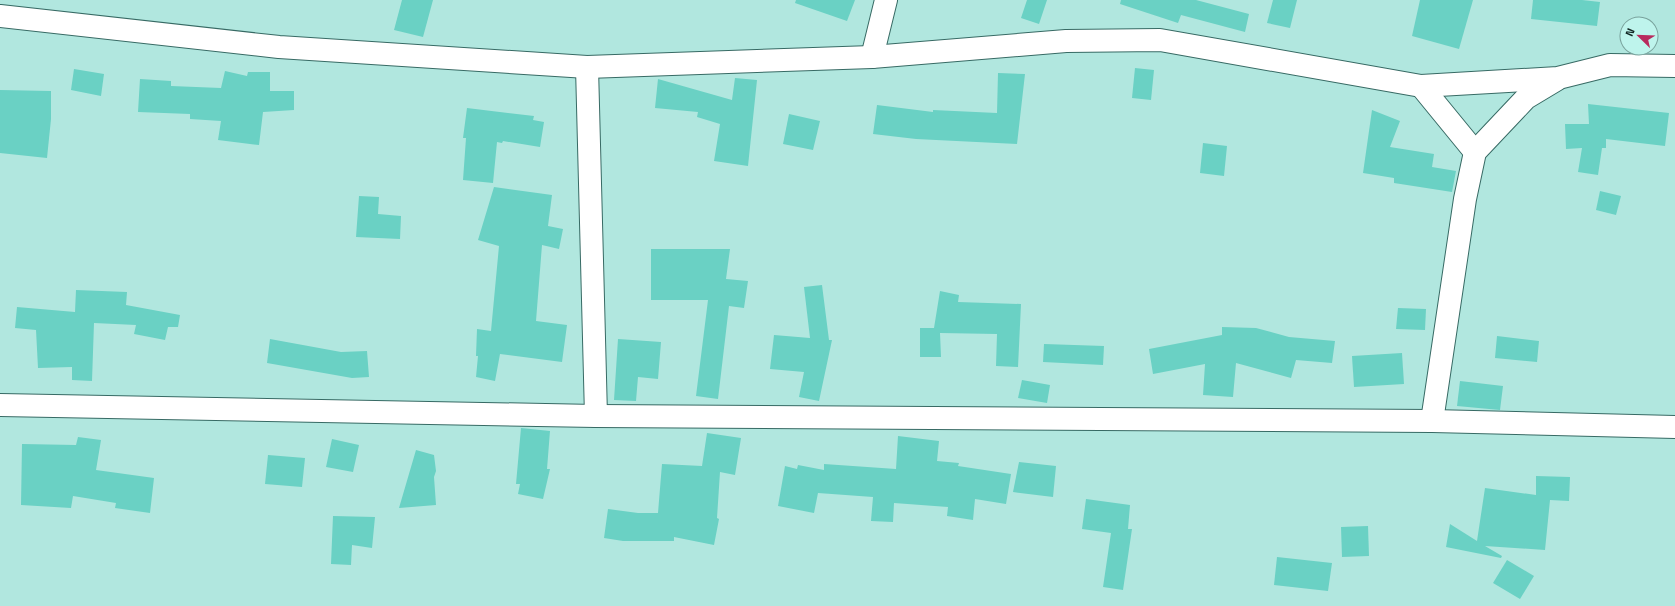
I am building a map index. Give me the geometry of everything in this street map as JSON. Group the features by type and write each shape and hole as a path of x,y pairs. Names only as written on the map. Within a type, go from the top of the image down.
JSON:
{"street":[{"path":"872,57 886,0"},
{"path":"0,16 279,47 587,67 872,57 1066,41 1160,40 1421,86 1558,78 1610,65 1675,66"},
{"path":"587,67 596,416"},
{"path":"1432,420 1465,199 1475,152 1526,98 1558,78"},
{"path":"1421,86 1475,152"},
{"path":"0,405 596,416 1432,420 1675,427"}],"building":[{"path":"402,0 433,0 423,37 394,30"},
{"path":"796,0 855,0 847,21 795,3"},
{"path":"1027,0 1047,0 1039,24 1021,18"},
{"path":"1121,0 1196,0 1249,14 1245,32 1181,15 1178,23 1120,4"},
{"path":"1273,0 1297,0 1290,28 1267,23"},
{"path":"1420,0 1473,0 1459,49 1412,36"},
{"path":"1533,0 1582,0 1600,2 1597,26 1531,19"},
{"path":"1135,68 1154,70 1151,100 1132,98"},
{"path":"74,69 104,74 101,96 71,90"},
{"path":"225,71 247,76 248,72 270,72 270,91 294,91 294,110 263,112 259,145 218,140 221,121 190,119 190,114 138,112 140,79 171,81 171,86 221,88"},
{"path":"998,73 1025,74 1017,144 916,139 873,134 877,105 933,112 933,110 997,113"},
{"path":"735,78 757,80 748,166 714,161 720,124 697,117 698,112 655,108 658,79 732,100"},
{"path":"0,90 51,91 51,119 47,158 0,153"},
{"path":"1588,104 1669,113 1665,146 1606,139 1606,148 1602,148 1598,175 1578,172 1582,148 1566,149 1565,124 1589,124"},
{"path":"467,108 534,116 533,120 544,122 540,147 503,141 502,143 497,142 493,183 463,180 466,138 463,138"},
{"path":"1372,110 1400,121 1390,147 1434,154 1432,167 1456,171 1452,192 1394,183 1394,178 1363,173"},
{"path":"789,114 820,121 813,150 783,144"},
{"path":"1203,143 1227,146 1224,176 1200,173"},
{"path":"494,187 552,195 548,226 563,229 559,249 542,245 536,321 567,325 562,362 500,354 495,381 476,377 478,356 476,356 477,329 491,331 499,246 478,240"},
{"path":"1600,191 1621,196 1616,215 1596,210"},
{"path":"359,196 379,197 378,214 401,216 400,239 356,237"},
{"path":"651,249 730,249 726,279 748,281 744,308 729,306 718,399 696,396 708,300 651,300"},
{"path":"822,285 829,340 832,340 819,401 799,397 804,372 770,369 774,335 810,338 804,287"},
{"path":"76,290 127,292 126,305 180,315 178,327 168,327 165,340 134,334 136,325 94,323 92,381 72,380 72,367 38,368 36,330 15,328 17,307 75,312"},
{"path":"940,291 959,295 958,302 1021,304 1018,367 996,366 997,334 940,333 941,357 920,357 920,328 934,328"},
{"path":"1398,308 1426,309 1425,330 1396,329"},
{"path":"1222,327 1256,328 1289,337 1335,341 1332,363 1296,360 1291,378 1236,363 1233,397 1203,395 1205,364 1153,374 1149,349 1222,335"},
{"path":"1497,336 1539,341 1537,362 1495,358"},
{"path":"270,339 341,352 367,351 369,377 352,378 267,363"},
{"path":"618,339 661,342 658,379 638,377 636,401 614,400"},
{"path":"1044,344 1104,346 1103,365 1043,362"},
{"path":"1402,353 1404,384 1354,387 1352,356"},
{"path":"1022,380 1050,385 1047,403 1018,398"},
{"path":"1460,381 1503,386 1500,410 1457,406"},
{"path":"521,428 550,431 547,469 550,469 543,499 518,494 520,484 516,484"},
{"path":"707,433 741,438 735,475 720,472 717,518 719,519 714,545 674,537 674,541 623,541 604,538 608,509 638,513 658,513 662,464 702,466"},
{"path":"898,436 939,441 937,461 959,463 958,466 1011,474 1006,504 975,499 973,520 947,516 948,507 894,503 893,522 871,521 873,497 818,493 814,513 778,506 785,466 797,469 798,465 824,470 824,464 896,469"},
{"path":"78,437 101,440 96,470 154,478 150,513 115,508 116,503 73,496 71,508 21,505 22,444 76,445"},
{"path":"332,439 359,445 353,472 326,467"},
{"path":"416,450 434,455 436,471 434,477 436,505 399,508"},
{"path":"268,455 305,458 302,487 265,484"},
{"path":"1019,462 1056,466 1053,497 1013,492"},
{"path":"1536,476 1570,477 1569,501 1550,500 1545,550 1485,546 1502,556 1501,558 1446,547 1450,524 1477,541 1485,488 1536,495"},
{"path":"1086,499 1130,505 1128,529 1132,529 1123,590 1103,587 1111,533 1082,529"},
{"path":"333,516 375,517 372,548 352,545 351,565 331,564"},
{"path":"1368,526 1369,556 1342,557 1341,527"},
{"path":"1277,557 1332,563 1328,591 1274,585"},
{"path":"1507,560 1534,576 1520,599 1493,583"}]}
